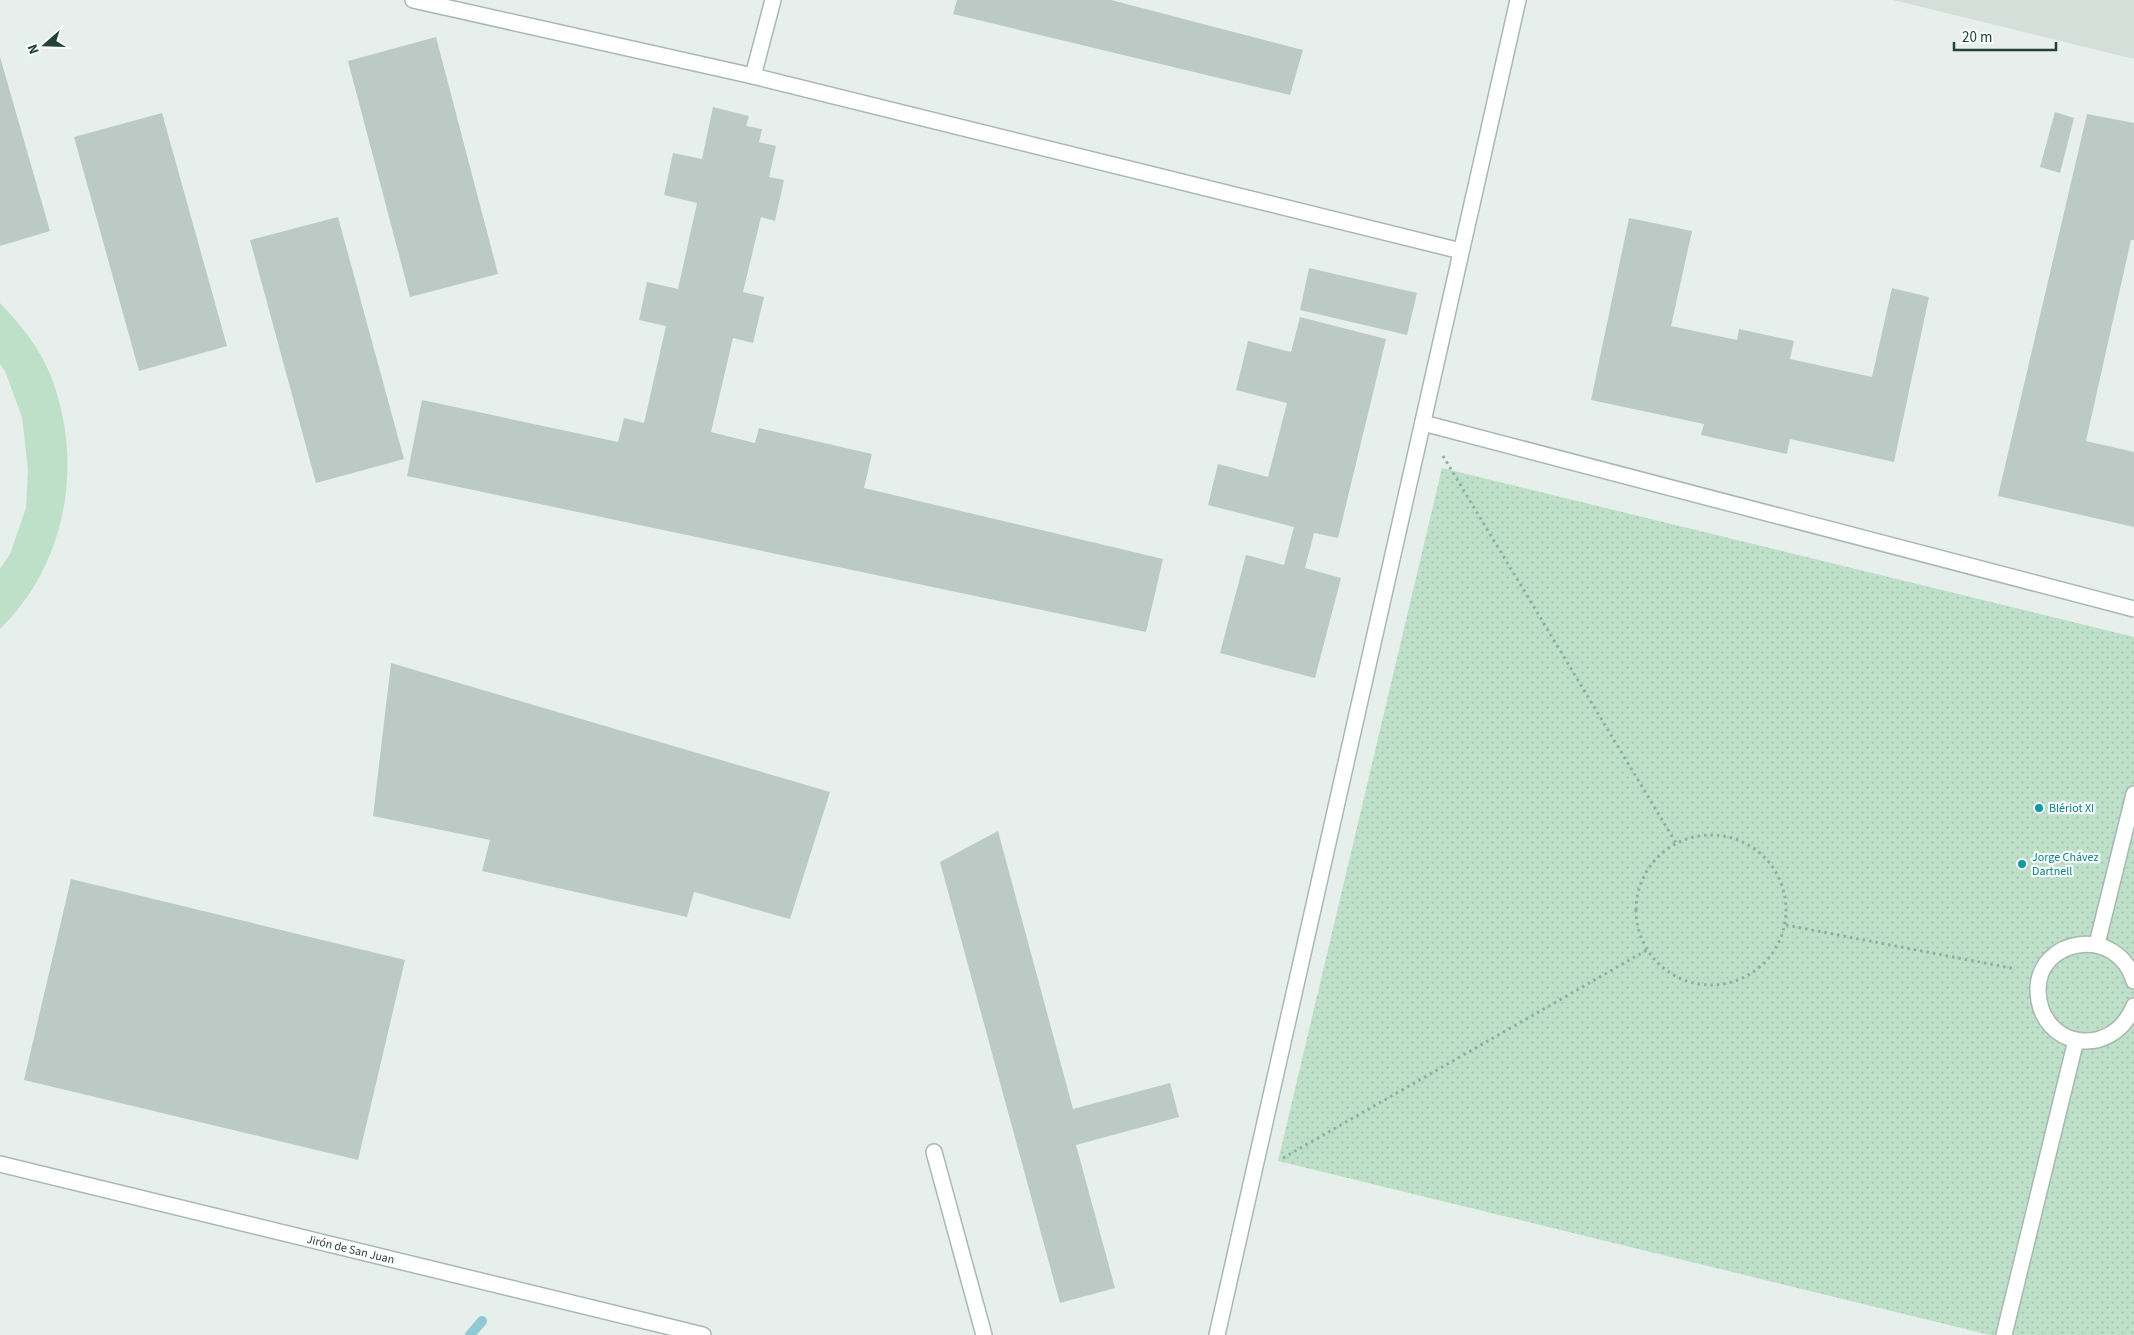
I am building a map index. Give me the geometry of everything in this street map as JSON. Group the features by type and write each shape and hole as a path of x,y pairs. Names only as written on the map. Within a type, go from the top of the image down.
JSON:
{"street":[{"path":"413,0 753,76 1461,252"},
{"path":"753,76 773,0"},
{"path":"1217,1335 1518,0"},
{"path":"1423,423 2134,609"},
{"path":"2097,944 2134,794"},
{"path":"2134,981 2132,973 2123,960 2111,950 2097,944 2080,944 2064,949 2051,959 2042,973 2038,990 2040,1006 2048,1022 2060,1033 2076,1040 2090,1041 2106,1038 2119,1030 2129,1018 2134,1006"},
{"path":"2004,1335 2076,1040"},
{"path":"934,1152 984,1335"},
{"name":"Jirón de San Juan","path":"0,1164 703,1335"}],"path":[{"path":"1423,423 1676,843"},
{"path":"1699,835 1723,835 1746,843 1753,848 1765,857 1779,877 1786,900 1786,925 1776,948 1760,968 1737,981 1712,986 1687,982 1664,969 1647,950 1637,926 1636,900 1643,877 1657,857 1676,843 1699,835"},
{"path":"1786,925 2042,973"},
{"path":"1253,1175 1647,950"}],"shaded area":[{"path":"1893,0 2134,0 2134,59"}],"green space":[{"path":"0,303 28,336 46,364 50,374 61,407 66,441 67,476 63,510 54,543 41,574 23,603 0,629 0,569 10,554 26,508 28,470 22,417 5,371 0,364"},
{"path":"1442,468 2134,637 2134,1335 1990,1335 1278,1161"}],"building":[{"path":"957,0 1111,0 1303,50 1290,95 953,14"},
{"path":"436,37 498,274 410,297 348,61"},
{"path":"0,57 50,231 0,246"},
{"path":"713,107 749,116 746,126 762,129 759,142 776,146 769,177 784,180 775,221 761,217 743,292 764,297 753,343 733,338 711,432 755,443 759,428 872,454 864,488 1163,559 1146,632 407,476 422,400 618,442 624,418 644,423 666,326 639,320 647,282 678,289 697,203 664,195 673,153 702,159"},
{"path":"2055,112 2074,118 2060,173 2040,167"},
{"path":"162,113 227,346 139,371 74,137"},
{"path":"2087,114 2134,123 2134,240 2131,240 2086,441 2134,452 2134,527 1998,496"},
{"path":"338,217 404,459 316,483 250,240"},
{"path":"1629,218 1692,231 1671,326 1737,340 1739,329 1794,341 1790,359 1872,377 1892,288 1929,297 1894,462 1790,439 1787,454 1701,435 1704,424 1591,400"},
{"path":"1309,268 1417,293 1407,335 1300,310"},
{"path":"1300,317 1386,339 1338,538 1314,533 1305,568 1341,578 1315,678 1220,653 1246,555 1284,565 1294,527 1208,505 1218,464 1268,477 1287,403 1236,390 1248,341 1291,352"},
{"path":"391,663 830,792 790,919 694,892 687,917 482,871 490,840 373,816"},
{"path":"998,831 1073,1109 1170,1083 1179,1117 1076,1145 1115,1288 1060,1303 940,862"},
{"path":"71,879 405,960 358,1160 24,1080"}],"waterway":[{"path":"470,1335 482,1321"}],"place":[{"name":"Blériot XI","path":"2039,808"},
{"name":"Jorge Chávez Dartnell","path":"2022,864"}]}
